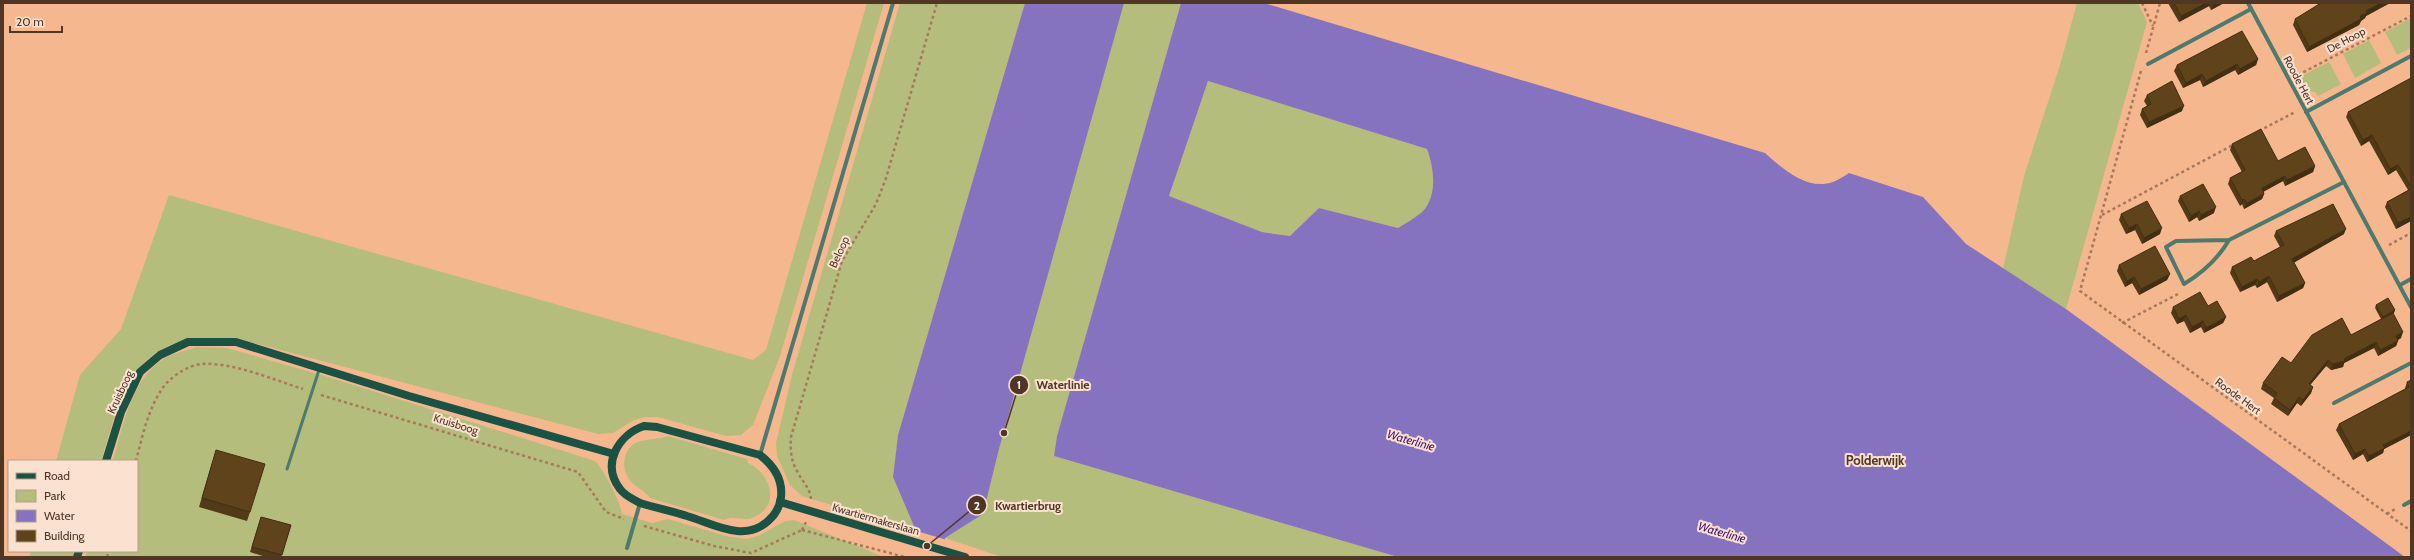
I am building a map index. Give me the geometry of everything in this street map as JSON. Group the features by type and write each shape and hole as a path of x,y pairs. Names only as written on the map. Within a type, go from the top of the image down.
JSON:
{"main road":[{"name":"Kruisboog","path":"106,460 121,412 140,372 160,355 188,342 236,342 614,454"},
{"path":"644,426 657,427 760,455 769,462 776,472 782,490 780,502 774,516 767,522 746,532 735,531 640,503 627,496 616,484 612,476 611,465 614,454 626,436 644,426"},
{"name":"Kwartiermakerslaan","path":"780,502 965,557"}],"street":[{"name":"Beloop","path":"760,455 893,3"},
{"name":"Roode Hert","path":"2248,3 2411,307"},
{"path":"2148,64 2251,9"},
{"path":"2305,110 2411,56"},
{"path":"2229,240 2222,252 2200,274 2184,284 2166,247 2176,241 2229,240 2344,182"},
{"path":"2400,285 2411,279"},
{"path":"2334,403 2411,363"},
{"path":"2404,505 2411,501"},
{"path":"627,548 640,503"}],"lane":[{"path":"287,469 320,368"}],"path":[{"name":"Beloop","path":"810,512 810,492 796,470 791,458 791,437 842,262 876,204 886,178 937,3"},
{"path":"2142,3 2153,26"},
{"path":"2145,56 2160,3"},
{"name":"De Hoop","path":"2289,80 2411,16"},
{"path":"2101,215 2143,64"},
{"path":"2255,133 2305,110"},
{"path":"2101,215 2234,144"},
{"name":"Roode Hert","path":"2101,215 2080,291 2411,532"},
{"path":"2380,250 2411,233"},
{"path":"2122,323 2186,290 2184,284"},
{"name":"Kruisboog","path":"136,460 151,409 160,390 183,370 202,364 232,368 578,472 606,512 635,524 714,546 751,552 802,530 904,557"}],"green space":[{"path":"867,3 884,3 780,356 753,425 741,435 726,436 658,417 645,417 632,421 613,433 598,434 235,338 187,338 156,352 135,371 117,408 101,460 56,460 80,375 121,329 169,195 753,360 766,350"},
{"path":"900,3 1025,3 898,435 893,477 916,531 802,496 790,485 777,456 776,443 792,375"},
{"path":"1123,3 1181,3 1057,436 1054,456 1398,557 1002,557 945,538 983,514 999,449"},
{"path":"2077,3 2138,3 2147,22 2066,309 2003,269 2024,176 2060,65"},
{"path":"2411,18 2411,48 2397,55 2385,32"},
{"path":"2369,40 2381,63 2355,78 2343,54"},
{"path":"2329,62 2341,84 2318,96 2315,92 2307,91 2299,77"},
{"path":"1208,81 1427,149 1433,173 1431,198 1422,212 1398,228 1319,208 1291,236 1262,232 1169,196"},
{"path":"197,347 227,348 325,376 595,461 611,486 622,514 652,523 668,519 730,537 747,539 760,535 785,521 794,520 884,557 85,557 87,552 138,552 138,460 113,460 124,419 135,392 142,380 151,369 162,360 179,352"},
{"path":"668,436 747,459 748,463 763,475 767,482 770,490 770,499 767,506 761,513 752,518 731,518 724,520 650,498 629,479 626,474 624,464 625,458 632,446 637,443"},
{"path":"31,552 74,552 73,557 29,557"}],"water":[{"path":"1025,3 1124,3 999,449 983,514 945,538 940,557 916,531 893,477 898,435"},
{"path":"1181,3 1264,3 1765,153 1788,172 1814,184 1833,182 1849,173 1923,197 1966,244 2066,309 2405,557 1398,557 1054,456 1057,436","holes":["1208,81 1427,149 1433,173 1431,198 1422,212 1398,228 1319,208 1290,236 1262,232 1169,196"]}],"pier":[{"path":"913,530 947,540 942,557 906,557"}],"building":[{"path":"2174,3 2206,3 2181,16"},
{"path":"2321,3 2381,3 2366,11 2367,13 2360,16 2361,19 2309,47 2295,19"},
{"path":"2242,31 2258,59 2240,69 2237,64 2206,81 2202,74 2186,83 2177,65"},
{"path":"2411,78 2411,187 2398,165 2390,169 2372,135 2363,140 2348,112"},
{"path":"2172,81 2184,106 2149,122 2142,109 2151,104 2147,95"},
{"path":"2261,129 2278,161 2305,147 2315,166 2287,180 2285,176 2262,188 2264,194 2247,203 2244,199 2242,200 2230,178 2245,170 2232,144"},
{"path":"2203,184 2216,207 2201,215 2199,211 2191,216 2180,196"},
{"path":"2411,189 2411,217 2398,223 2387,202"},
{"path":"2147,201 2162,228 2144,238 2137,224 2129,228 2121,214"},
{"path":"2333,204 2346,229 2292,259 2305,283 2279,296 2269,276 2259,282 2257,279 2242,287 2232,267 2251,257 2254,261 2284,245 2276,231"},
{"path":"2155,246 2170,274 2141,289 2134,277 2127,281 2119,265"},
{"path":"2200,292 2208,306 2217,301 2226,317 2206,328 2203,321 2192,327 2186,315 2179,319 2173,307"},
{"path":"2388,298 2395,310 2383,317 2376,305"},
{"path":"2393,313 2403,332 2396,336 2398,341 2380,350 2376,342 2344,359 2345,361 2333,364 2328,360 2309,384 2313,387 2303,400 2299,397 2290,410 2274,398 2277,393 2263,383 2282,357 2291,363 2312,335 2342,318 2351,335"},
{"path":"2411,380 2411,431 2383,445 2385,448 2369,456 2365,449 2355,454 2339,424 2409,387 2407,382"},
{"path":"216,450 265,464 250,512 202,498"},
{"path":"261,517 291,525 282,555 252,547"}],"place":[{"name":"Waterlinie","path":"1004,433"},
{"name":"Kwartierbrug","path":"927,546"}],"district":[{"name":"Polderwijk","path":"1875,460"}]}
